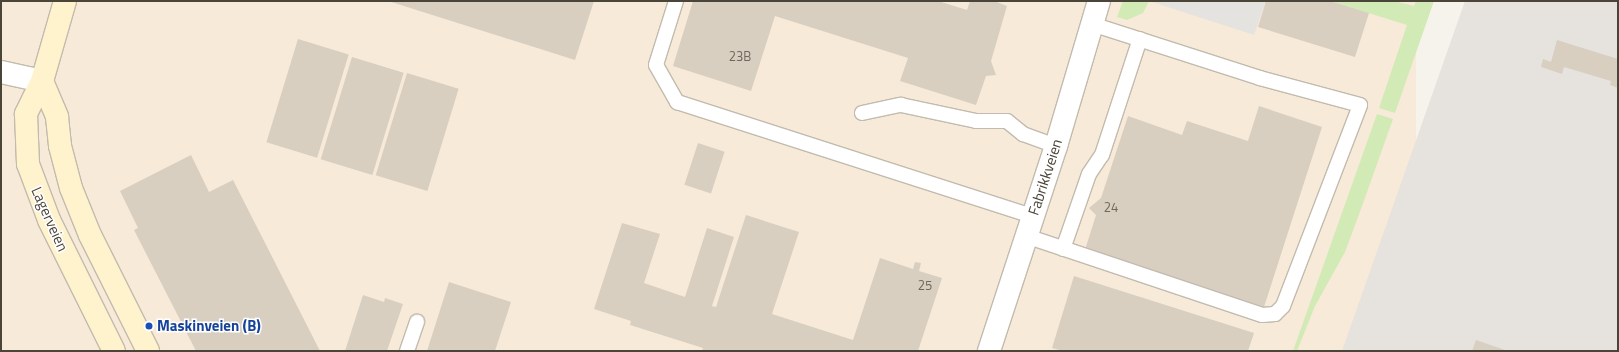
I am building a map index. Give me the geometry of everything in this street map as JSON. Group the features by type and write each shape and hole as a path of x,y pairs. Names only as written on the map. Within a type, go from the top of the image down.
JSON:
{"main road":[{"name":"Lagerveien","path":"66,1 42,81 26,114 28,164 49,220 114,351"},
{"name":"Lagerveien","path":"42,81 57,117 65,168 80,211 148,351"}],"street":[{"name":"Fabrikkveien","path":"989,351 1056,146 1099,1"},
{"path":"1,72 42,81"}],"lane":[{"path":"676,1 656,65 677,102 1033,216"},
{"path":"1026,236 1262,315 1275,314 1283,306 1360,105 1260,78 1092,24"},
{"path":"1063,249 1088,174 1102,155 1140,39"},
{"path":"862,113 901,105 976,121 1007,121 1023,134 1056,146"},
{"path":"407,351 416,322"}],"shaded area":[{"path":"1,1 1416,1 1416,351 1,351"},
{"path":"1149,1 1266,1 1254,35"},
{"path":"1465,1 1618,1 1618,351 1342,351"}],"green space":[{"path":"1123,1 1149,1 1143,13 1127,20 1117,17"},
{"path":"1330,1 1394,1 1414,6 1416,1 1434,1 1395,113 1379,108 1407,25"},
{"path":"1377,114 1393,119 1345,252 1315,306 1297,351 1293,351"}],"building":[{"path":"388,1 594,1 575,60"},
{"path":"693,1 938,1 967,10 970,1 994,1 1007,6 991,61 996,75 986,76 976,105 900,81 908,58 775,16 751,91 673,66"},
{"path":"1266,1 1330,1 1369,13 1355,57 1258,27"},
{"path":"298,39 349,54 317,158 266,142"},
{"path":"1557,40 1618,59 1618,88 1610,85 1611,81 1564,67 1562,74 1541,67 1543,59 1551,62"},
{"path":"352,57 404,73 372,175 321,159"},
{"path":"407,73 459,89 427,191 376,175"},
{"path":"1259,106 1322,127 1264,307 1085,250 1096,215 1089,208 1101,198 1128,116 1182,135 1187,121 1248,141"},
{"path":"698,143 725,152 711,193 684,185"},
{"path":"191,155 209,192 233,180 320,351 196,351 134,230 138,228 120,191"},
{"path":"746,215 799,232 772,314 853,340 880,258 913,269 915,262 921,263 919,271 942,278 918,351 702,351 703,348 630,325 631,321 594,309 622,223 660,234 644,283 685,297 707,228 734,237 712,306 716,307"},
{"path":"1074,276 1254,333 1248,351 1063,351 1052,348"},
{"path":"449,282 511,302 495,351 427,351"},
{"path":"363,295 384,302 385,298 403,304 387,351 345,351"},
{"path":"1476,340 1508,351 1472,351"}],"place":[{"name":"Maskinveien (B)","path":"149,326"}]}
